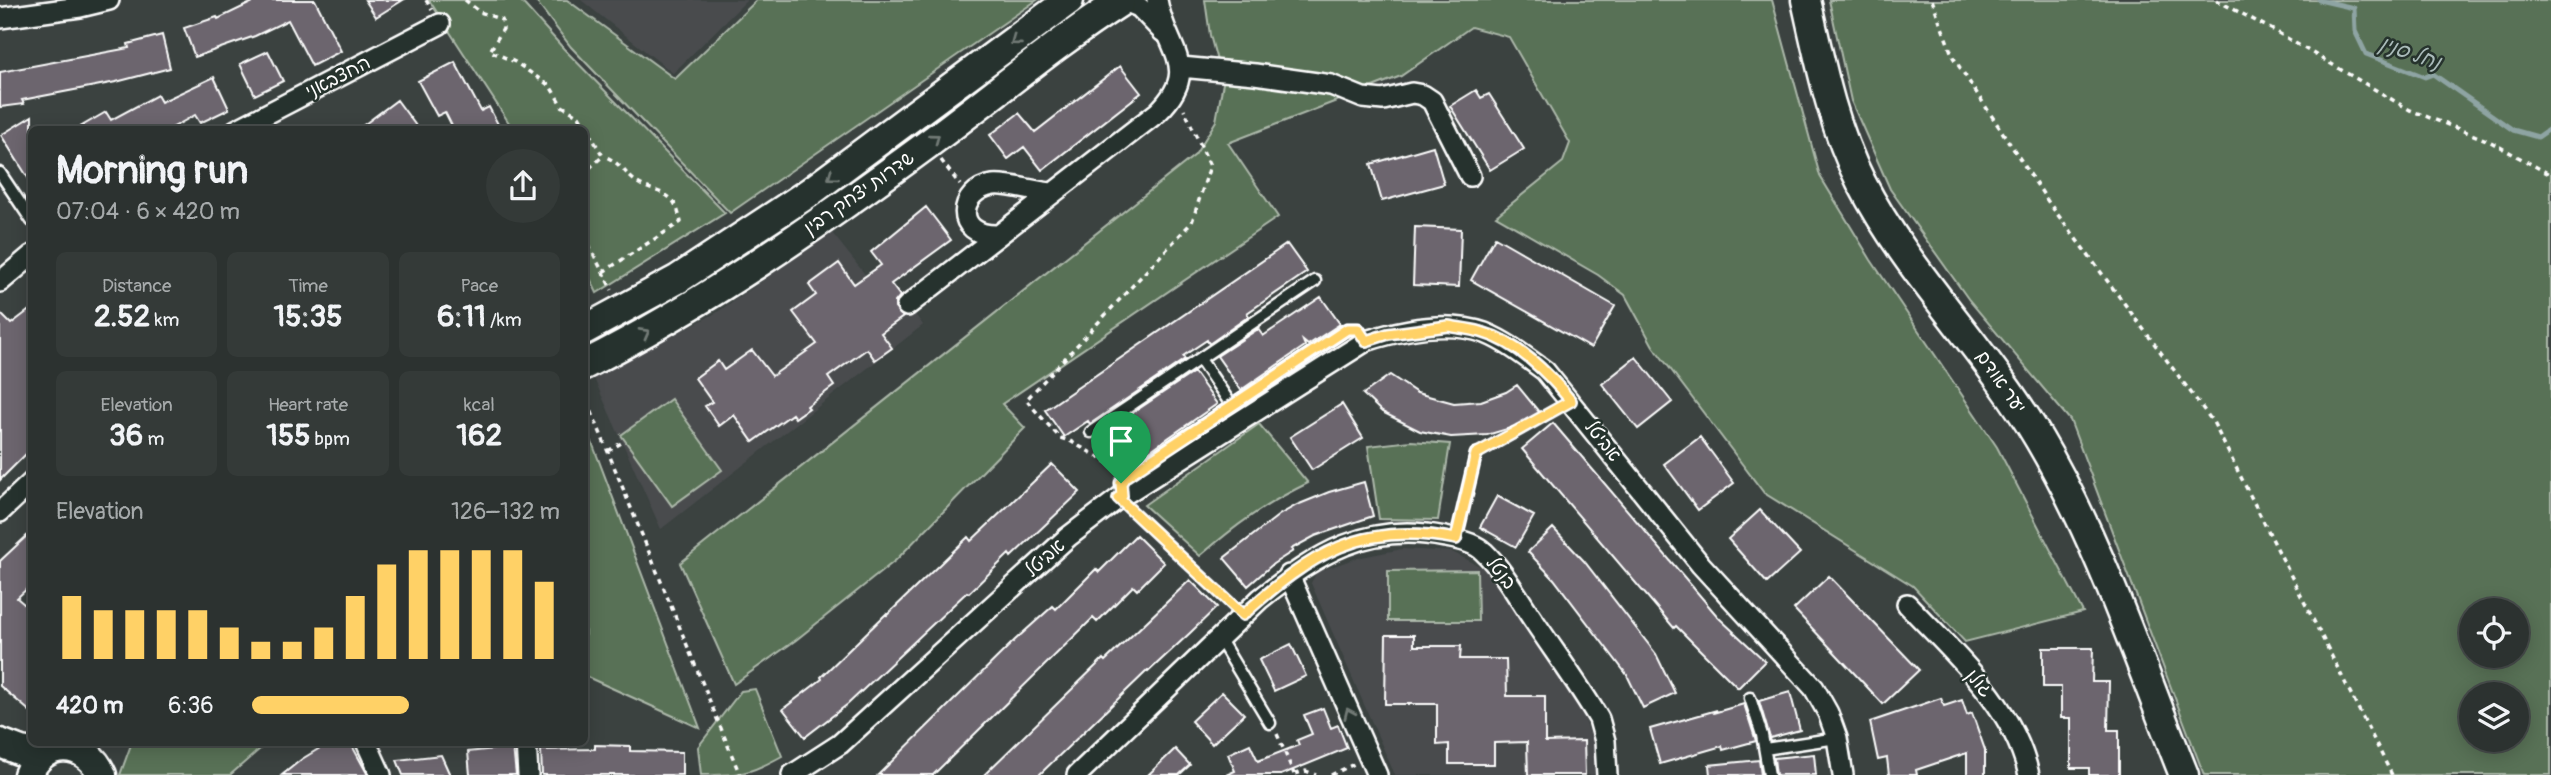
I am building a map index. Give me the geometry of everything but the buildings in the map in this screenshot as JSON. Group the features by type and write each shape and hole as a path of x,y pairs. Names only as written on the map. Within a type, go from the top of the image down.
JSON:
{"street":[{"path":"0,18 80,7 109,0"},
{"name":"שדרות יצחק רבין","path":"588,328 678,279 810,192 1069,0"},
{"name":"יער אודם","path":"1796,0 1808,59 1836,155 1876,233 1989,389 2066,522 2164,775"},
{"name":"יער אודם","path":"1806,0 1845,148 1862,183 1885,224 2017,404 2059,475 2101,565 2183,775"},
{"path":"1131,1 1167,35"},
{"path":"907,306 1158,112 1175,91 1179,85 1181,67 1160,19 1131,1"},
{"name":"שדרות יצחק רבין","path":"588,363 646,333 716,291 827,217 1080,29 1131,1"},
{"name":"החצבאני","path":"244,126 440,24"},
{"path":"1181,67 1331,85 1363,98 1383,100 1412,93 1423,95 1432,101 1470,176"},
{"path":"997,235 974,231 968,225 966,211 970,198 979,189 992,185 1007,185 1052,193"},
{"path":"0,282 28,258"},
{"name":"אביטל","path":"792,775 840,744 1121,492 1366,341 1388,334 1448,326 1483,333 1514,348 1545,371 1701,565 1814,688 1828,713 1837,738 1843,775"},
{"path":"0,512 28,486"},
{"name":"בנטל","path":"1077,775 1243,615 1289,575 1330,551 1359,540 1391,533 1427,533 1456,539 1482,550 1508,580 1599,719 1605,741 1607,775"},
{"path":"1289,575 1373,766"},
{"name":"גולן","path":"1907,604 1991,694 2016,735 2029,775"},
{"path":"0,743 21,751 47,755 77,749 89,755 102,775"},
{"path":"102,775 107,746"},
{"path":"368,746 379,774"},
{"path":"526,746 528,775"},
{"path":"0,748 19,775"}],"lane":[{"path":"0,173 28,214"},
{"path":"1091,432 1315,281"},
{"path":"1121,492 1125,477 1347,329 1358,329 1366,341"},
{"path":"1200,359 1232,406"},
{"path":"1456,539 1476,454"},
{"path":"1219,638 1270,723"},
{"path":"1750,698 1765,749 1769,775"},
{"path":"1765,749 1837,738"}],"path":[{"path":"465,0 480,12 502,20 503,29 490,51 515,62 550,86 562,106 579,116 585,126"},
{"path":"1932,0 1954,57 2049,203 2213,422 2392,775"},
{"path":"2216,0 2410,110 2489,141 2551,175"},
{"path":"1175,91 1210,166 1192,222 1026,400 1060,438 1122,470 1121,492 1243,615"},
{"path":"588,131 603,156 617,161 628,175 642,186 662,192 675,203 681,222 603,272"},
{"path":"928,144 970,198"},
{"path":"588,169 603,156"},
{"path":"588,244 622,311"},
{"path":"1476,454 1571,401"},
{"path":"588,403 740,775"},
{"path":"608,451 623,442"},
{"path":"1270,723 1294,775 1306,771 1316,775"},
{"path":"1331,775 1373,766"}],"shaded area":[{"path":"581,0 747,0 673,73"},
{"path":"832,233 871,282 885,275 923,325 661,529 593,376 716,313"},
{"path":"1402,549 1452,552 1485,569 1580,707 1594,744 1595,775 1395,775 1311,583 1317,572 1357,558"}],"green space":[{"path":"429,0 520,0 564,49 725,213 597,293 588,274 588,126 511,126"},
{"path":"535,0 567,0 675,79 757,0 1037,0 730,213 571,47"},
{"path":"1205,0 1772,0 1820,176 1871,260 1997,447 2083,612 1965,642 1913,586 1764,493 1653,346 1625,295 1598,275 1496,216 1563,162 1570,143 1509,37 1471,27 1401,76 1228,143 1278,217 1002,404 1025,428 896,560 796,640 734,684 680,563 1195,155 1216,121 1223,83 1210,35"},
{"path":"1829,0 2551,0 2551,775 2204,775 2070,420 1969,300 1890,189 1851,101"},
{"path":"671,399 722,470 672,506 621,435"},
{"path":"1259,424 1308,483 1252,515 1200,556 1144,505"},
{"path":"588,432 700,728 588,677"},
{"path":"1411,441 1450,444 1438,520 1379,519 1368,446"},
{"path":"1477,570 1478,621 1388,621 1388,571"},
{"path":"755,689 782,756 743,773 701,775 698,747 741,691"},
{"path":"131,746 263,746 230,775 120,775"}],"waterway":[{"name":"נחל סנין","path":"2319,0 2354,8 2355,31 2366,54 2425,77 2433,74 2513,130 2538,137 2551,128"}],"route":[{"path":"1448,326 1483,333 1514,348 1545,371 1571,401 1476,454 1456,539 1427,533 1391,533 1359,540 1301,566 1243,615 1118,498 1122,496 1121,483 1125,477 1347,329 1358,329 1366,341 1414,329 1448,326"}]}
